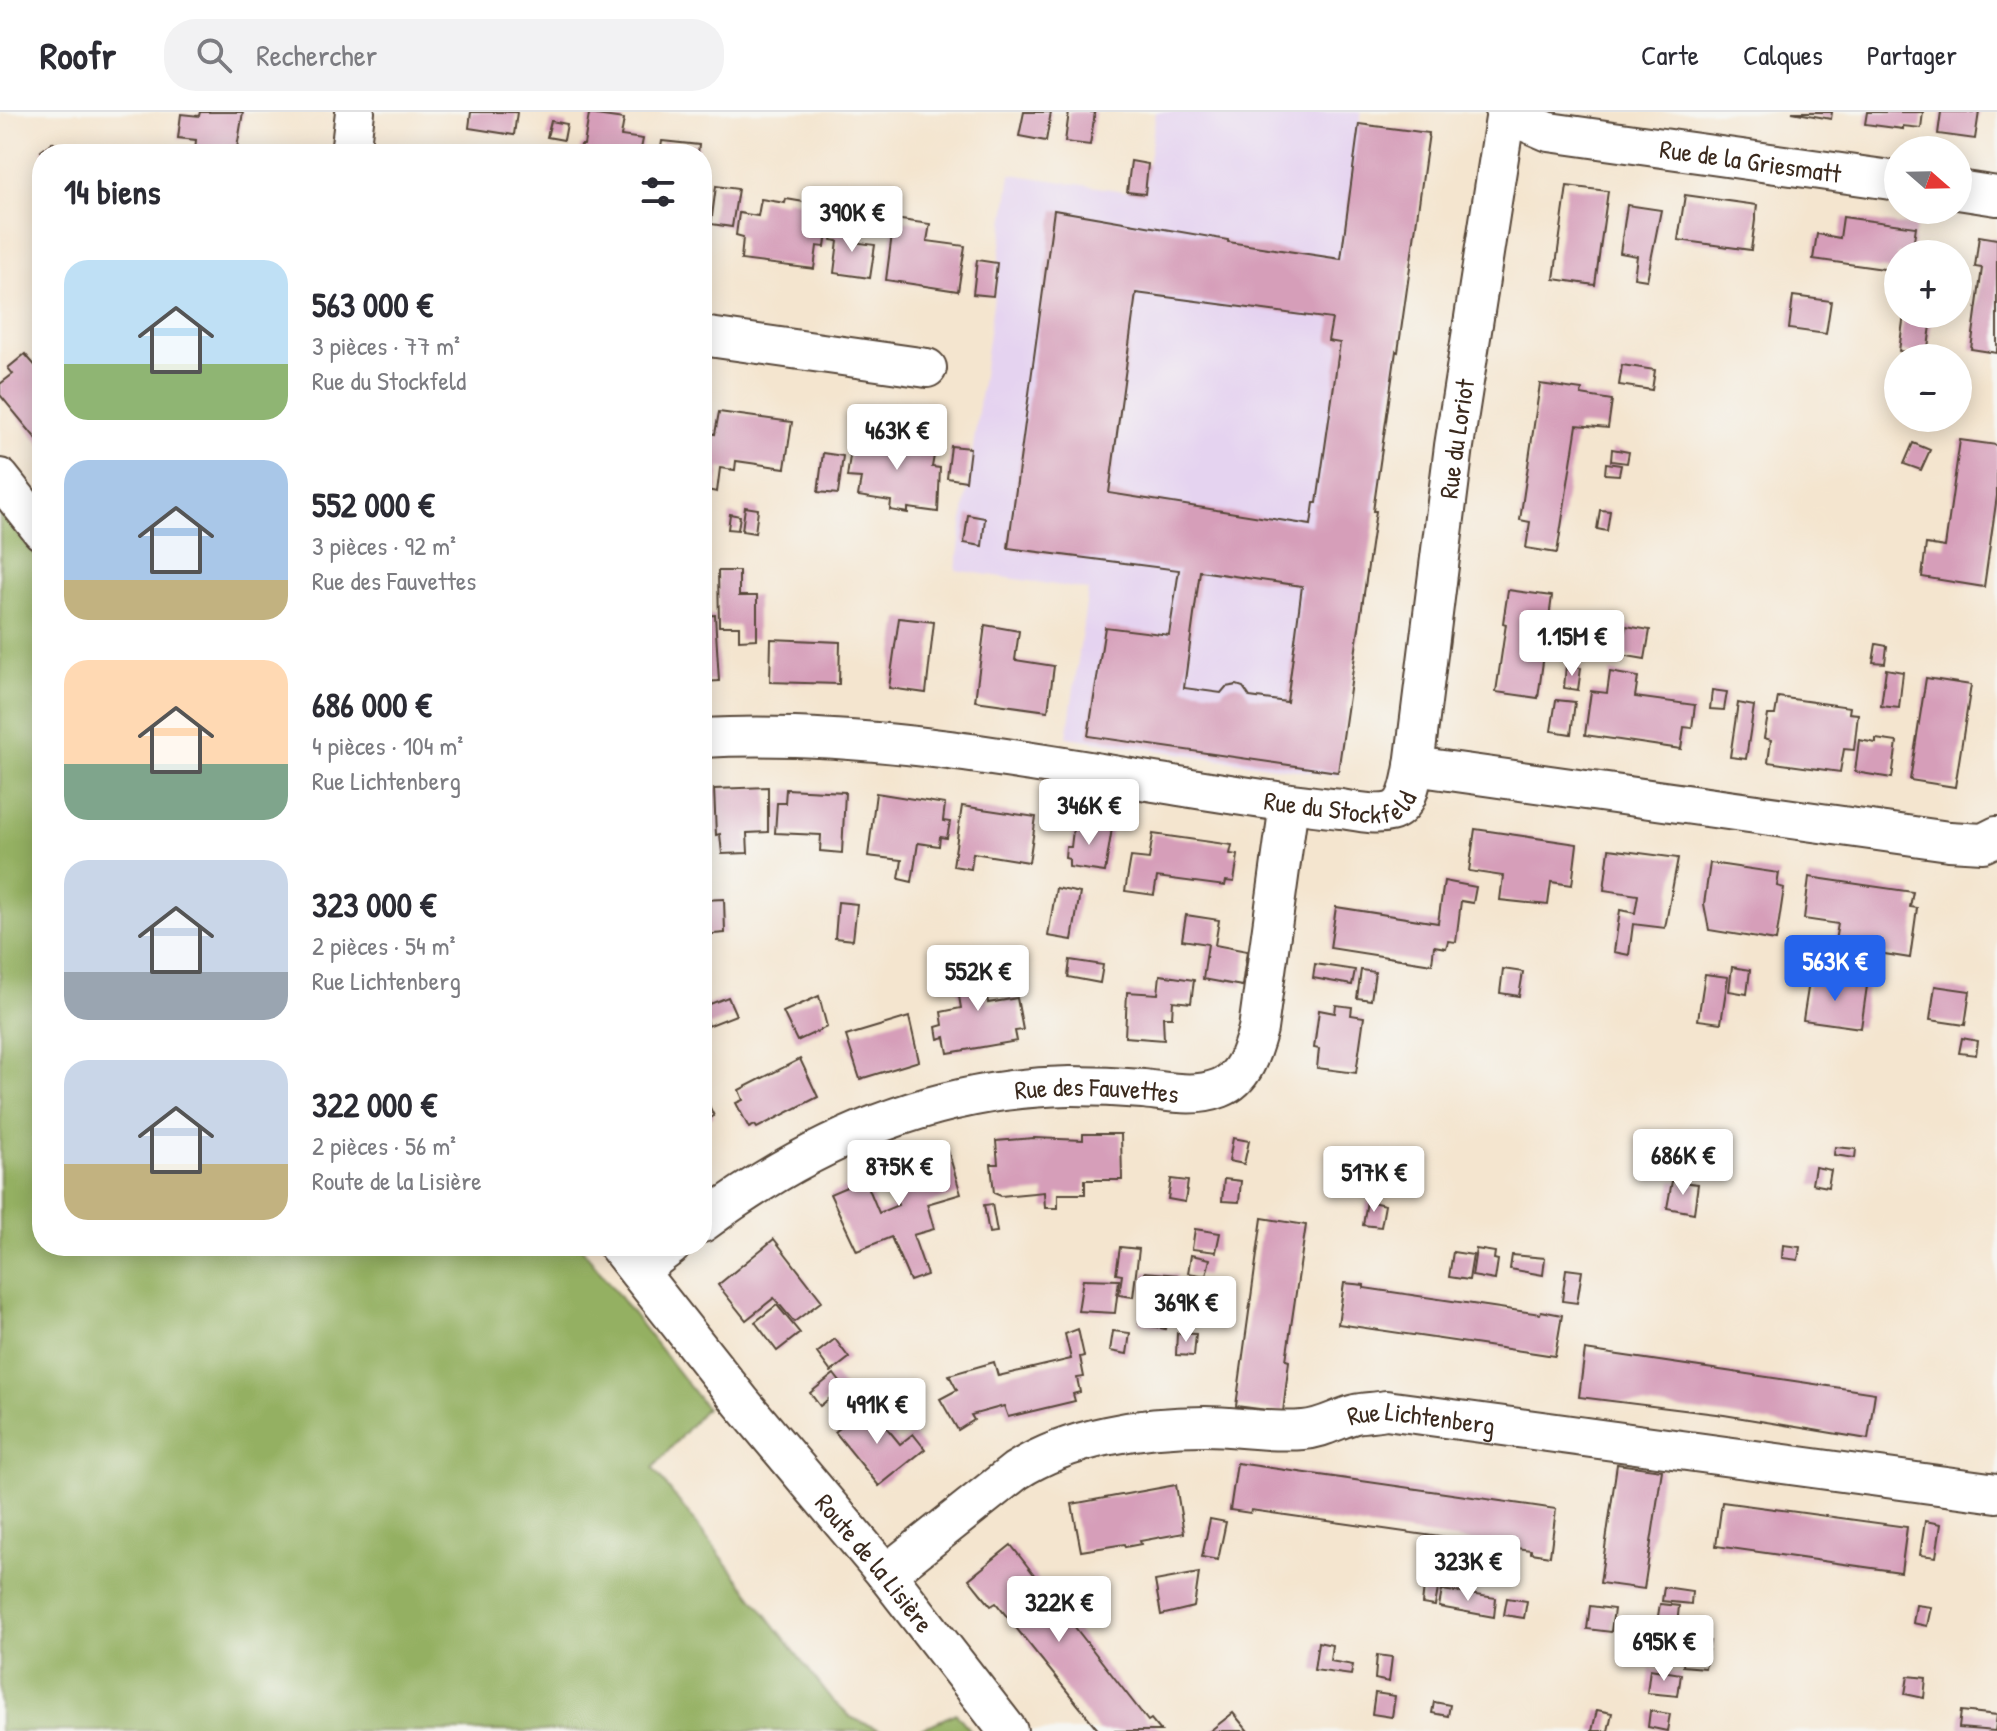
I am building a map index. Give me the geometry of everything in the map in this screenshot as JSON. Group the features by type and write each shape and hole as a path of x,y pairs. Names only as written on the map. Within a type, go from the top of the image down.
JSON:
{"street":[{"path":"351,144 355,112"},
{"name":"Rue du Loriot","path":"1414,766 1454,446 1506,112"},
{"name":"Rue de la Griesmatt","path":"1515,112 1521,120 1549,132 1884,179"},
{"path":"1972,192 1997,196"},
{"path":"712,337 927,368"},
{"path":"0,478 32,518"},
{"name":"Rue du Stockfeld","path":"712,738 788,736 899,744 1289,804 1376,813 1392,812 1404,801 1414,766 1949,841 1983,843 1997,836"},
{"name":"Rue des Fauvettes","path":"712,1216 822,1149 928,1105 1041,1087 1101,1086 1195,1095 1224,1087 1242,1071 1258,1029 1289,804"},
{"name":"Route de la Lisière","path":"628,1259 742,1403 886,1574 1008,1731"},
{"name":"Rue Lichtenberg","path":"886,1574 1016,1471 1040,1456 1074,1443 1204,1426 1302,1430 1330,1425 1353,1415 1386,1410 1997,1493"}],"shaded area":[{"path":"1156,112 1361,112 1360,124 1429,133 1338,776 1067,737 1088,590 956,570 1011,174 1144,194"}],"green space":[{"path":"0,511 32,551 32,1256 588,1256 706,1408 653,1468 832,1700 850,1717 882,1731 0,1731"},
{"path":"956,1713 971,1731 917,1731"}],"building":[{"path":"200,112 243,112 238,144 196,144 196,140 178,138 181,114 199,116"},
{"path":"471,112 517,112 514,135 469,128"},
{"path":"1024,112 1051,112 1046,141 1019,136"},
{"path":"1069,112 1095,112 1090,145 1065,142"},
{"path":"1792,112 1832,112 1831,119"},
{"path":"1867,112 1923,112 1921,128 1865,124"},
{"path":"1941,112 1979,112 1975,139 1972,136 1938,134"},
{"path":"589,114 624,119 621,136 643,139 642,144 584,144"},
{"path":"551,121 567,124 564,140 547,137"},
{"path":"1359,124 1429,133 1338,772 1088,736 1105,627 1169,635 1179,570 1008,548 1054,210 1341,259","holes":["1136,293 1332,319 1328,341 1340,343 1317,503 1314,503 1311,525 1109,493","1200,571 1302,586 1287,702 1250,697 1243,687 1237,685 1226,687 1221,693 1184,688"]},
{"path":"662,141 690,144 662,144"},
{"path":"1131,161 1148,164 1145,194 1127,192"},
{"path":"716,186 738,189 732,227 712,224"},
{"path":"1567,186 1608,191 1595,285 1554,279"},
{"path":"1685,195 1757,205 1751,250 1678,240"},
{"path":"761,199 810,203 807,223 828,225 825,247 817,246 814,269 741,260 743,237 736,235 739,213 758,216"},
{"path":"1627,205 1661,210 1647,280 1634,278 1637,256 1620,253"},
{"path":"1843,217 1916,227 1914,240 1884,240 1884,269 1813,259 1817,234 1840,238"},
{"path":"894,219 930,224 927,241 965,246 958,291 886,280"},
{"path":"834,226 854,229 853,242 875,245 870,278 834,273 838,241 832,240"},
{"path":"1979,236 1997,239 1997,353 1972,349 1982,268 1975,267"},
{"path":"977,260 997,263 993,296 973,294"},
{"path":"1793,296 1831,301 1826,334 1789,329"},
{"path":"1902,328 1931,328 1928,344 1900,344"},
{"path":"25,354 32,362 32,434 0,395 0,384 13,374 8,368"},
{"path":"1622,365 1655,370 1652,390 1619,385"},
{"path":"1540,384 1582,390 1581,395 1612,400 1608,428 1577,425 1557,553 1526,548 1530,522 1520,520"},
{"path":"719,412 792,422 785,468 736,461 735,470 720,468 717,492 712,491 712,434 715,434"},
{"path":"863,433 936,444 932,467 940,468 938,512 908,508 908,513 890,510 891,501 858,496 861,478 847,477 851,449 861,450"},
{"path":"1960,440 1997,445 1997,496 1984,587 1922,577 1926,544 1945,547"},
{"path":"1913,443 1930,450 1921,470 1904,464"},
{"path":"951,446 970,448 966,481 947,478"},
{"path":"1612,449 1629,452 1627,463 1611,461"},
{"path":"823,453 843,456 838,494 818,492"},
{"path":"1606,463 1621,465 1619,475 1605,474"},
{"path":"745,507 758,509 755,533 742,531"},
{"path":"1600,510 1610,511 1607,531 1597,529"},
{"path":"730,514 740,516 738,530 728,529"},
{"path":"968,515 985,518 982,546 964,543"},
{"path":"718,571 739,571 739,596 757,596 757,639 739,640 739,626 719,626"},
{"path":"1508,590 1552,596 1538,698 1496,692"},
{"path":"712,615 715,615 719,681 712,681"},
{"path":"899,618 934,622 926,693 889,688"},
{"path":"985,625 1019,631 1015,660 1054,666 1048,711 975,701"},
{"path":"1626,626 1650,630 1645,659 1621,655"},
{"path":"771,639 840,642 839,684 770,682"},
{"path":"1876,644 1887,646 1885,663 1873,662"},
{"path":"1566,666 1581,668 1578,690 1564,688"},
{"path":"1886,669 1903,672 1899,708 1881,706"},
{"path":"1610,672 1638,677 1635,697 1695,705 1692,728 1684,727 1681,749 1585,735 1591,691 1607,693"},
{"path":"1926,678 1971,685 1955,787 1910,780"},
{"path":"1712,690 1727,692 1724,710 1710,709"},
{"path":"1778,697 1850,707 1849,713 1858,714 1854,750 1844,749 1840,772 1768,762 1771,740 1764,738 1768,715 1775,715"},
{"path":"1556,700 1575,702 1571,734 1551,731"},
{"path":"1738,703 1754,706 1746,759 1730,757"},
{"path":"1876,739 1897,742 1892,778 1855,772 1859,740 1876,743"},
{"path":"768,787 768,832 747,833 748,853 722,854 720,834 716,835 714,789"},
{"path":"786,789 845,792 842,853 820,851 821,835 775,833 777,803 785,803"},
{"path":"876,793 945,804 943,821 950,822 947,838 940,837 939,846 918,843 912,882 899,879 902,860 868,856"},
{"path":"962,806 1036,817 1029,862 973,853 971,869 953,866"},
{"path":"1074,822 1112,828 1105,872 1069,867 1069,859 1065,858 1066,847 1071,847"},
{"path":"1475,829 1577,844 1572,885 1551,882 1548,905 1500,900 1503,876 1469,871"},
{"path":"1153,834 1232,845 1230,854 1238,855 1234,882 1226,881 1225,886 1157,877 1154,895 1125,891 1131,857 1149,859"},
{"path":"1609,849 1678,858 1665,928 1633,924 1629,955 1614,952 1620,910 1635,913 1638,895 1604,890"},
{"path":"1710,863 1779,873 1777,886 1784,888 1776,941 1709,930 1704,904"},
{"path":"1809,877 1913,892 1910,907 1917,908 1910,958 1834,946 1838,924 1804,919"},
{"path":"1444,881 1476,887 1473,903 1461,901 1456,942 1448,941 1446,948 1434,946 1432,964 1330,948 1336,907 1438,923"},
{"path":"1056,888 1080,893 1072,940 1048,936"},
{"path":"724,899 725,933 712,934 712,900"},
{"path":"838,902 857,904 853,940 835,938"},
{"path":"1186,915 1219,920 1215,945 1247,951 1242,986 1203,979 1208,944 1182,940"},
{"path":"981,956 988,1003 1017,998 1023,1030 1015,1031 1017,1041 948,1053 945,1037 938,1039 936,1027 943,1025 941,1012 961,1008 953,961"},
{"path":"1070,960 1103,965 1100,983 1068,977"},
{"path":"1315,964 1355,970 1352,985 1313,978"},
{"path":"1732,967 1750,970 1747,994 1729,991"},
{"path":"1503,969 1523,972 1519,996 1500,993"},
{"path":"1361,970 1375,972 1371,1000 1357,998"},
{"path":"1705,974 1728,977 1721,1023 1698,1020"},
{"path":"1160,975 1194,980 1191,1003 1173,1001 1172,1017 1163,1017 1164,1040 1125,1037 1127,992 1158,994"},
{"path":"1810,976 1867,986 1861,1028 1803,1020"},
{"path":"1935,986 1970,991 1965,1025 1930,1020"},
{"path":"819,996 827,1027 797,1041 783,1012"},
{"path":"728,997 736,1015 712,1024 712,1003"},
{"path":"1336,1005 1352,1007 1351,1015 1364,1017 1356,1073 1317,1068 1319,1049 1314,1048 1319,1010 1335,1013"},
{"path":"909,1017 919,1061 860,1079 846,1036"},
{"path":"1962,1038 1978,1041 1976,1055 1959,1053"},
{"path":"800,1059 818,1097 757,1128 755,1125 749,1128 736,1103 743,1100 739,1090"},
{"path":"1083,1134 1121,1134 1122,1180 1085,1180 1085,1194 1058,1194 1058,1208 1045,1208 1044,1192 1001,1196 994,1193 991,1164 998,1164 996,1141 1034,1138 1083,1140"},
{"path":"1233,1138 1249,1141 1244,1164 1229,1161"},
{"path":"1835,1147 1856,1149 1855,1158 1834,1155"},
{"path":"948,1151 961,1194 927,1204 934,1229 913,1235 927,1275 910,1281 891,1237 857,1251 830,1194 865,1179 879,1213 898,1205 885,1169"},
{"path":"1815,1167 1831,1170 1828,1187 1812,1184"},
{"path":"1171,1179 1188,1181 1185,1202 1168,1199"},
{"path":"1224,1179 1241,1181 1239,1202 1222,1201"},
{"path":"1672,1181 1698,1184 1694,1213 1667,1208"},
{"path":"1367,1201 1385,1205 1381,1227 1363,1225"},
{"path":"992,1204 997,1232 989,1233 984,1205"},
{"path":"1262,1218 1306,1225 1286,1360 1289,1361 1283,1412 1236,1406"},
{"path":"1195,1229 1220,1233 1216,1252 1192,1249"},
{"path":"774,1239 822,1301 794,1322 774,1298 746,1320 718,1285"},
{"path":"1783,1245 1800,1247 1798,1260 1782,1258"},
{"path":"1120,1247 1139,1249 1133,1297 1119,1295 1122,1275 1116,1274"},
{"path":"1476,1249 1495,1252 1494,1259 1498,1260 1495,1280 1472,1276"},
{"path":"1453,1252 1473,1255 1469,1280 1449,1277"},
{"path":"1191,1255 1210,1259 1206,1276 1188,1273"},
{"path":"1512,1255 1545,1258 1543,1275 1510,1269"},
{"path":"1566,1269 1582,1271 1577,1303 1562,1301"},
{"path":"1145,1272 1177,1275 1174,1298 1143,1293"},
{"path":"1083,1279 1119,1280 1115,1313 1078,1311"},
{"path":"1344,1283 1562,1315 1555,1356 1338,1324"},
{"path":"1143,1303 1169,1308 1165,1329 1139,1323"},
{"path":"777,1305 800,1333 777,1351 755,1322"},
{"path":"1078,1329 1084,1356 1080,1357 1084,1377 1077,1378 1080,1392 1073,1394 1075,1401 1008,1417 1004,1406 971,1415 974,1420 958,1430 940,1399 957,1390 949,1375 994,1362 998,1376 1071,1359 1065,1334"},
{"path":"1113,1331 1130,1333 1127,1354 1110,1351"},
{"path":"1177,1333 1196,1334 1194,1356 1176,1355"},
{"path":"835,1339 849,1358 831,1372 817,1353"},
{"path":"1585,1350 1875,1393 1868,1439 1724,1415 1579,1397"},
{"path":"834,1374 844,1387 820,1406 810,1393"},
{"path":"868,1405 900,1444 913,1434 925,1449 879,1486 835,1432"},
{"path":"1237,1463 1556,1509 1550,1556 1531,1553 1531,1550 1251,1510 1250,1513 1230,1510"},
{"path":"1617,1464 1662,1470 1644,1589 1600,1583"},
{"path":"1176,1485 1184,1533 1125,1547 1124,1544 1081,1551 1072,1504"},
{"path":"1722,1502 1907,1527 1901,1572 1716,1546"},
{"path":"1210,1519 1226,1522 1218,1560 1202,1557"},
{"path":"1925,1521 1941,1524 1936,1557 1920,1555"},
{"path":"1011,1545 1148,1721 1151,1719 1161,1731 1099,1731 996,1603 991,1606 981,1594 969,1579"},
{"path":"1199,1573 1194,1607 1161,1615 1155,1581"},
{"path":"1424,1587 1438,1589 1435,1606 1422,1604"},
{"path":"1664,1587 1692,1591 1691,1604 1662,1601"},
{"path":"1442,1590 1496,1598 1494,1617 1439,1607"},
{"path":"1507,1598 1527,1601 1524,1618 1504,1615"},
{"path":"1660,1604 1679,1606 1677,1625 1657,1622"},
{"path":"1916,1605 1931,1607 1927,1626 1913,1623"},
{"path":"1590,1606 1614,1609 1611,1632 1587,1629"},
{"path":"1686,1637 1710,1641 1705,1668 1683,1666"},
{"path":"1318,1642 1332,1645 1330,1661 1353,1665 1351,1675 1314,1670"},
{"path":"1377,1655 1392,1657 1389,1682 1375,1679"},
{"path":"1650,1669 1681,1674 1678,1696 1647,1693"},
{"path":"1908,1676 1926,1678 1924,1698 1905,1694"},
{"path":"1375,1693 1395,1696 1392,1717 1372,1714"},
{"path":"1434,1702 1450,1705 1448,1716 1432,1713"},
{"path":"1597,1710 1612,1713 1608,1731 1592,1731"},
{"path":"1650,1711 1670,1714 1667,1731 1648,1727"},
{"path":"1961,1711 1997,1715 1995,1731 1959,1728"},
{"path":"1233,1713 1248,1731 1210,1731"}]}
